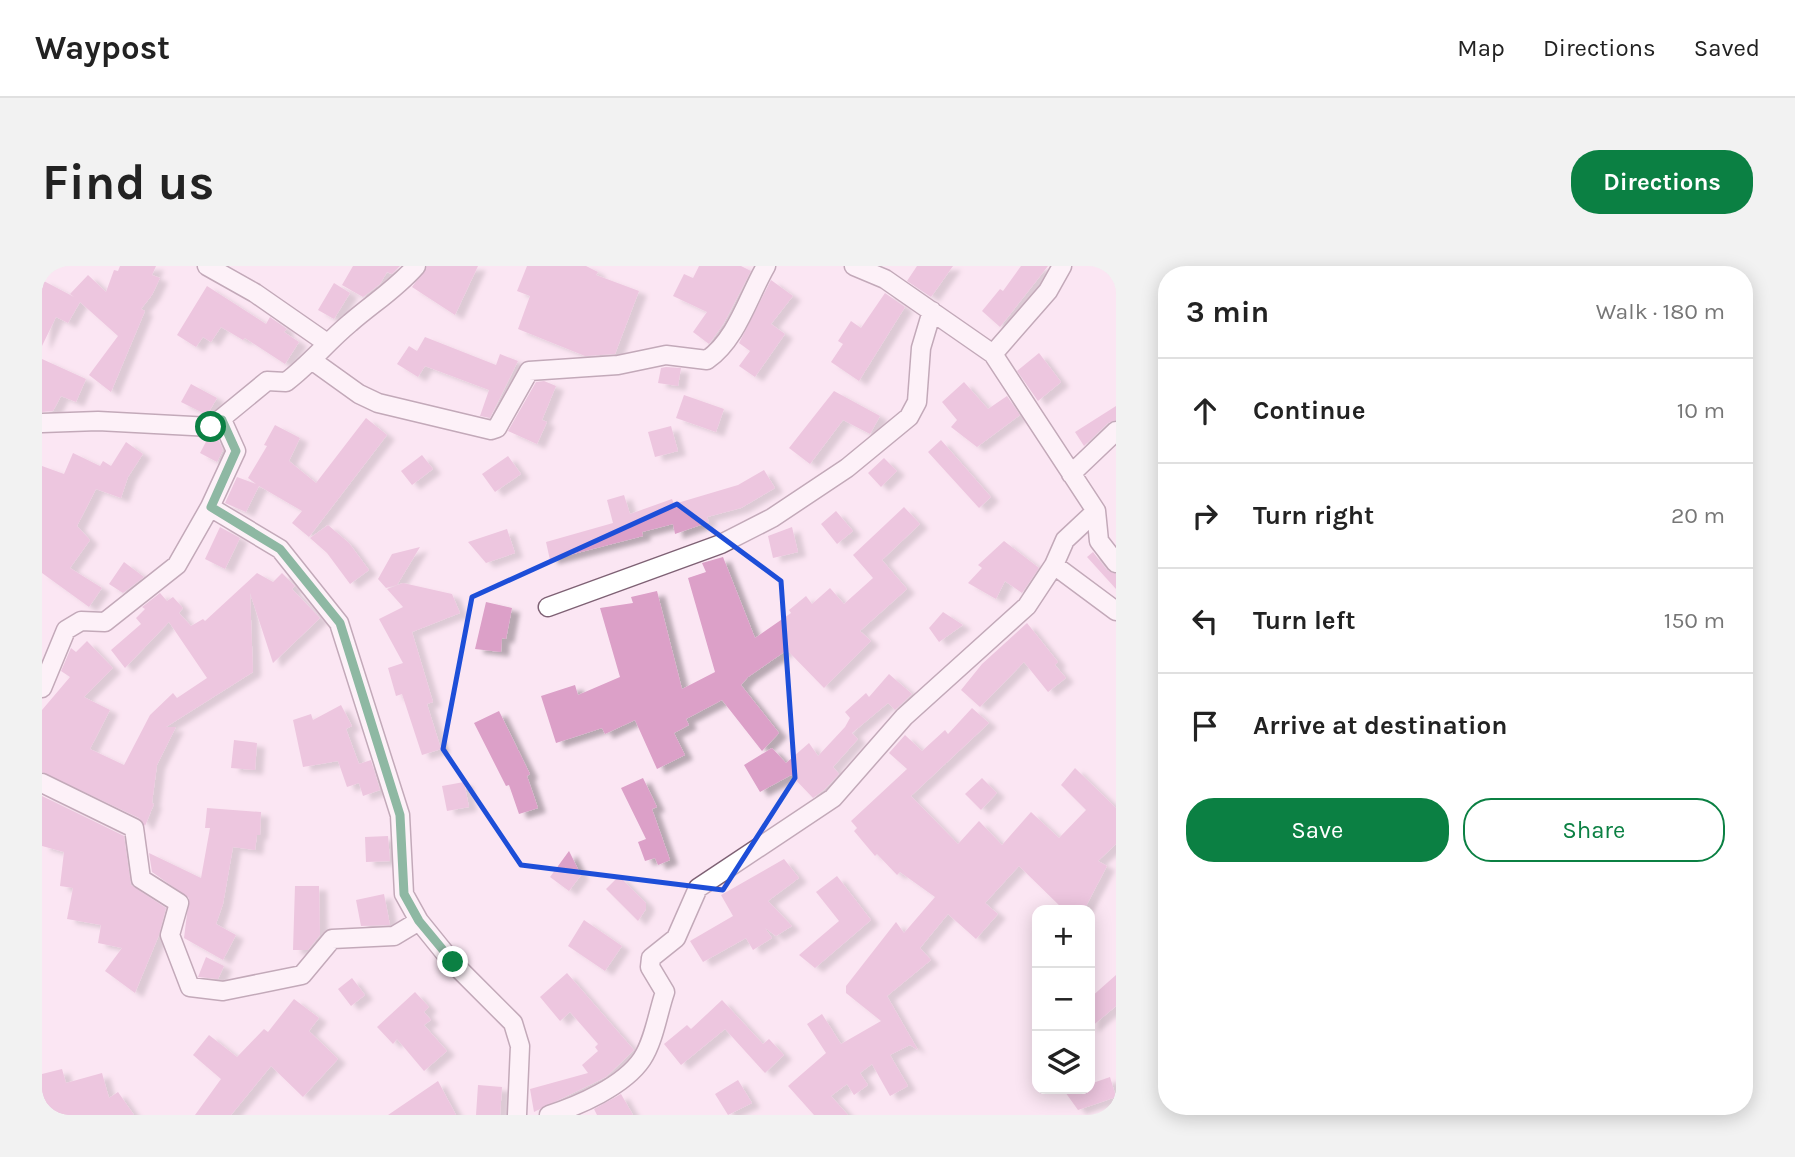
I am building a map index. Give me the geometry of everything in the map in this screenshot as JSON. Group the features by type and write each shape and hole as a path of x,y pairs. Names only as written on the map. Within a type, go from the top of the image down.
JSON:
{"street":[{"path":"207,266 255,293 327,343"},
{"path":"42,423 98,421 211,427 267,381 286,382 313,361 327,343 396,289 416,266"},
{"path":"313,361 359,394 378,403 491,430 497,428 529,371 618,365 666,355 707,360 721,348 738,323 766,266"},
{"path":"854,266 890,272 932,311 993,354 1096,511 1100,541 1116,563"},
{"path":"993,354 1048,291 1062,266"},
{"path":"548,607 721,544 772,518 847,468 909,417 917,402 921,348 932,311"},
{"path":"42,688 66,630 81,621 105,622 177,565 211,507 236,451 222,420"},
{"path":"1071,474 1116,431"},
{"path":"211,507 280,549 340,623 400,815 402,886 419,921 462,973 513,1023 520,1046 517,1115"},
{"path":"549,1115 576,1106 609,1088 641,1061 665,992 649,963 676,938 698,888 833,797 904,717 1027,606 1054,565 1065,540 1096,511"},
{"path":"1054,565 1116,611"},
{"path":"42,783 134,828 141,879 179,903 170,935 190,987 223,991 302,975 332,939 394,936 419,921"}],"highlighted area":[{"path":"677,504 781,581 795,778 723,890 521,865 443,749 472,597"}],"building":[{"path":"120,266 156,266 152,275 160,278 141,309 145,311 111,392 89,375 118,336 80,302 68,323 56,317 42,346 42,280 74,297 70,294 88,275 106,292 114,270 118,271"},
{"path":"353,266 400,266 392,274 387,272 380,284 363,297 342,285"},
{"path":"427,266 478,266 455,315 412,287"},
{"path":"527,266 586,266 598,272 596,275 639,291 615,354 585,356 518,329 530,296 517,291"},
{"path":"699,266 741,266 751,271 724,323 709,344 693,332 707,312 673,296 684,274 693,278"},
{"path":"917,266 953,266 931,297 907,281"},
{"path":"1021,266 1048,266 1000,327 982,311 1000,289 1003,291"},
{"path":"771,280 793,296 771,324 785,334 755,377 739,366 750,351 739,343"},
{"path":"334,283 350,293 334,319 318,310"},
{"path":"207,286 266,324 270,317 287,329 284,332 299,342 285,364 245,338 243,340 221,327 211,342 203,337 196,347 177,335"},
{"path":"885,293 905,307 859,381 831,362 843,344 838,341 851,321 861,328"},
{"path":"425,337 496,365 500,354 518,361 490,418 480,416 489,390 425,366 418,377 397,364 409,346 417,351"},
{"path":"1039,353 1061,382 1038,401 1017,371"},
{"path":"42,359 86,379 76,402 61,396 53,411 42,412"},
{"path":"661,368 681,368 678,386 658,383"},
{"path":"544,381 556,386 542,420 547,422 537,444 508,431 536,382"},
{"path":"964,382 988,409 1007,396 1020,415 977,447 951,427 957,420 942,402"},
{"path":"191,384 217,398 207,415 181,402"},
{"path":"834,391 880,416 870,434 843,420 810,464 789,448"},
{"path":"684,395 724,409 716,432 676,418"},
{"path":"1116,406 1116,420 1108,423 1084,446 1075,432"},
{"path":"366,418 387,435 309,537 292,523 302,511 259,486 246,512 225,503 237,477 256,484 248,478 267,446 264,445 275,425 300,438 289,461 316,483"},
{"path":"671,426 678,451 655,457 648,432"},
{"path":"217,436 223,450 217,462 200,453 208,438"},
{"path":"941,440 991,497 979,508 928,452"},
{"path":"126,442 143,454 128,477 121,498 96,489 77,526 90,540 70,568 102,588 89,607 42,573 42,466 64,474 73,453 100,466 103,461 111,466"},
{"path":"422,455 433,469 412,485 401,471"},
{"path":"508,456 521,474 495,492 482,474"},
{"path":"884,458 897,471 881,487 868,473"},
{"path":"764,470 775,488 741,508 707,517 709,522 675,534 673,524 642,532 643,536 550,560 546,542 613,523 607,500 624,495 630,514 672,499 674,504 738,485"},
{"path":"904,507 920,524 882,560 907,589 860,631 871,641 824,688 787,650 748,677 741,685 779,733 762,751 722,700 686,719 689,725 674,733 685,755 657,769 635,720 605,734 602,728 556,743 541,696 575,685 578,695 620,677 600,608 633,603 631,597 657,591 682,689 715,672 688,578 706,572 702,563 723,557 755,638 791,613 789,610 806,596 812,604 830,588 844,604 873,578 853,555"},
{"path":"836,511 853,531 837,544 821,524"},
{"path":"328,525 349,543 369,570 350,584 327,553 310,538"},
{"path":"220,527 240,538 225,569 205,559"},
{"path":"792,527 798,552 773,558 768,536"},
{"path":"507,529 515,553 486,563 468,542"},
{"path":"1004,541 1039,568 1022,593 1005,581 996,599 968,583 982,568 978,565"},
{"path":"420,547 397,585 386,588 378,579 392,554"},
{"path":"1093,552 1107,570 1116,574 1116,589 1087,557"},
{"path":"124,562 144,577 123,593 109,584"},
{"path":"257,573 273,582 282,573 295,586 292,589 320,618 273,663 250,593 253,672 166,727 176,727 157,765 154,804 145,826 139,818 42,772 42,710 70,677 61,671 71,648 76,652 87,641 113,668 84,697 110,710 90,749 124,765 150,715 173,693 177,698 207,678 169,622 125,668 111,650 141,624 136,618 145,609 142,607 160,593 167,601 173,597 183,608 179,613 191,626 203,619 205,621"},
{"path":"403,583 452,594 460,613 412,632 433,702 427,704 441,749 422,755 402,694 396,696 388,668 403,663 379,619 403,607 387,589"},
{"path":"486,602 512,608 506,639 502,638 501,652 475,649"},
{"path":"943,612 963,625 939,642 929,628"},
{"path":"1027,623 1058,662 1055,665 1066,678 1048,692 1024,662 980,707 961,690 982,664"},
{"path":"889,674 912,694 895,710 888,703 852,733 858,739 833,767 839,774 825,789 813,798 791,775 760,792 744,765 772,748 786,763 809,743 818,756 845,727 850,718 845,712 866,693 869,697"},
{"path":"341,705 352,726 346,729 359,764 371,760 380,790 363,796 359,783 347,787 338,761 303,767 293,720 311,714 313,720"},
{"path":"972,708 989,723 911,796 958,844 979,821 1002,845 1031,812 1059,838 1086,810 1061,785 1075,768 1116,808 1116,844 1098,861 1107,866 1087,905 1059,905 1019,866 985,903 998,914 976,939 948,914 920,948 931,960 887,996 918,1050 910,1045 890,1055 908,1086 890,1096 872,1064 860,1073 868,1085 854,1095 847,1084 831,1096 848,1115 814,1115 788,1086 826,1053 807,1024 822,1014 841,1044 881,1021 846,993 846,986 896,922 904,933 935,897 900,872 897,875 877,854 875,856 854,831 857,828 851,821 907,769 889,753 905,735 922,751 945,730 948,734"},
{"path":"499,711 530,774 527,776 538,808 519,814 509,785 506,786 474,723"},
{"path":"234,740 257,743 255,770 231,768"},
{"path":"643,778 657,807 652,809 670,860 658,865 655,858 645,861 638,842 646,839 621,788"},
{"path":"982,778 997,793 981,810 965,794"},
{"path":"464,782 469,807 447,811 442,786"},
{"path":"42,796 124,836 131,885 166,908 159,935 135,993 105,971 122,948 98,943 101,925 67,919 73,888 60,886 64,852 42,846"},
{"path":"207,808 261,812 260,835 257,835 255,850 233,847 223,904 216,924 236,935 223,960 184,938 189,898 152,872 149,853 201,878 210,828 205,828"},
{"path":"388,836 390,861 366,862 365,837"},
{"path":"569,851 581,875 569,891 550,877"},
{"path":"784,859 799,878 768,901 792,926 776,936 765,928 772,938 753,950 746,938 703,962 690,941 733,916 721,895"},
{"path":"619,876 646,903 646,909 638,921 606,889"},
{"path":"837,876 871,920 815,968 799,955 839,921 816,892"},
{"path":"295,886 319,886 320,935 308,950 293,950"},
{"path":"384,894 390,925 361,926 356,900"},
{"path":"584,920 622,946 605,971 568,946"},
{"path":"206,957 224,966 218,979 198,977"},
{"path":"567,973 634,1050 606,1077 534,1112 530,1089 588,1073 582,1065 598,1051 595,1047 598,1044 570,1012 560,1021 540,997"},
{"path":"1116,975 1116,1006 1095,1024 1095,994"},
{"path":"352,978 365,995 351,1006 338,989"},
{"path":"415,992 429,1007 424,1012 431,1020 424,1025 447,1051 424,1071 397,1039 393,1044 377,1027"},
{"path":"294,999 319,1018 309,1031 338,1059 303,1097 271,1066 231,1115 195,1115 221,1079 193,1055 209,1035 237,1057 264,1029 268,1032"},
{"path":"722,1000 763,1044 769,1039 784,1055 765,1073 725,1029 681,1065 664,1044 687,1025 691,1029"},
{"path":"62,1069 66,1083 102,1073 109,1098 118,1092 134,1115 42,1115 42,1074"},
{"path":"1110,1077 1116,1097 1078,1110 1067,1094 1095,1094 1095,1082"},
{"path":"738,1080 752,1103 728,1115 715,1094"},
{"path":"438,1081 456,1115 388,1115"},
{"path":"478,1085 502,1087 500,1115 476,1115"},
{"path":"621,1094 633,1115 597,1115 594,1109"}],"route":[{"path":"211,427 222,420 236,451 211,507 280,549 340,623 400,815 404,894 419,921 453,962"}]}
